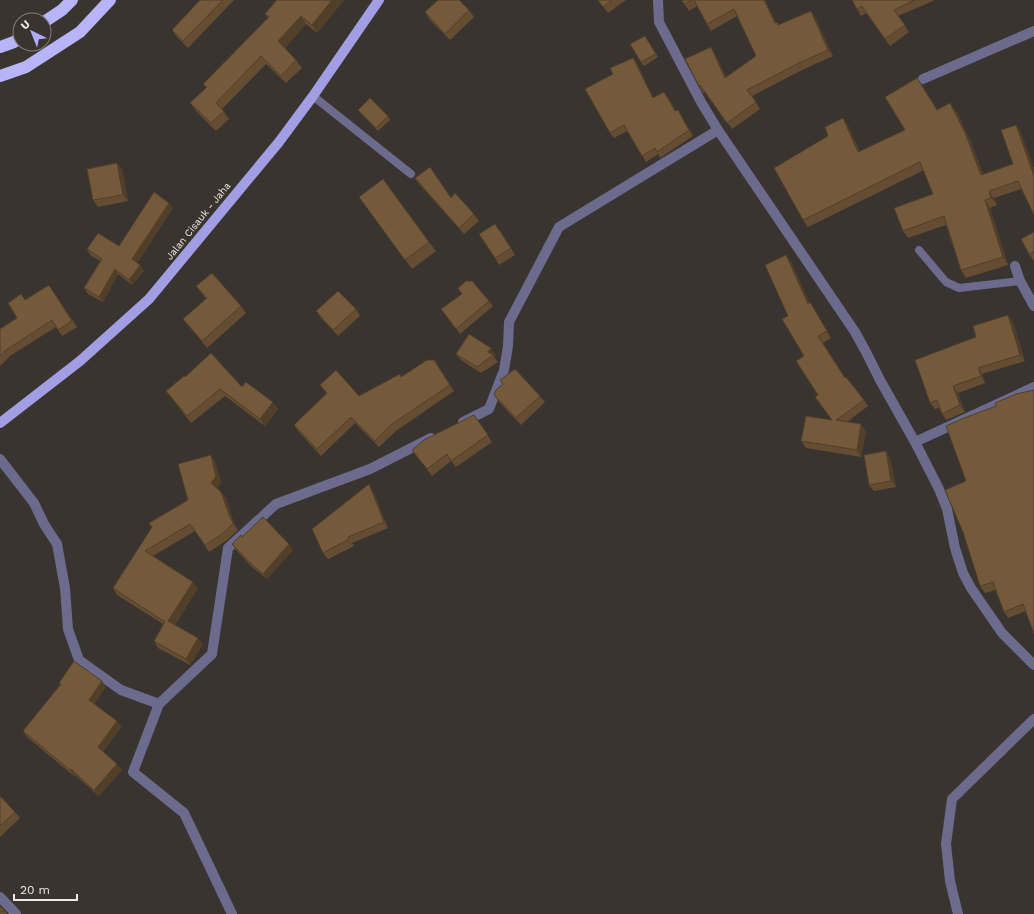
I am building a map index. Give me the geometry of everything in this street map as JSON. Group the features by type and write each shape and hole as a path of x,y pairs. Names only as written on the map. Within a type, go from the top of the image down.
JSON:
{"highway":[{"path":"52,17 62,10 72,0"},
{"path":"0,76 26,67 80,32 110,0"},
{"path":"0,47 12,43"}],"main road":[{"name":"Jalan Cisauk - Jaha","path":"0,423 80,361 150,299 279,142 313,96 378,0"}],"street":[{"path":"658,0 659,22 701,102 718,130 855,332 915,442 939,489 947,509 955,548 963,573 971,588 1002,633 1034,665"},
{"path":"923,80 1034,31"},
{"path":"454,427 489,409 504,370 508,346 509,322 559,227 718,130"},
{"path":"1015,266 1020,281 1034,306"},
{"path":"915,442 1034,386"},
{"path":"232,914 184,813 133,772 159,704 212,654 228,548 276,504 370,469 440,434"},
{"path":"0,459 34,503 44,524 57,544 65,588 68,629 79,660 121,690 159,704"},
{"path":"958,914 950,881 946,844 952,800 1034,719"},
{"path":"0,897 16,914"}],"lane":[{"path":"313,96 411,174"},
{"path":"919,250 946,282 959,288 1020,281"}],"building":[{"path":"200,0 223,0 183,41 172,30"},
{"path":"277,0 332,0 312,25 301,16 278,41 296,60 281,76 261,56 216,103 224,111 211,123 190,103 207,87 203,84 269,17 265,14"},
{"path":"438,0 459,0 469,10 445,34 425,12"},
{"path":"598,0 612,0 603,7"},
{"path":"682,0 692,0 684,4"},
{"path":"694,0 764,0 775,23 777,22 778,25 811,11 828,50 747,90 756,102 727,123 700,85 699,86 685,59 711,47 725,78 756,56 734,9 707,24"},
{"path":"852,0 915,0 894,10 905,25 885,39 862,6 857,9"},
{"path":"645,36 656,54 641,62 630,44"},
{"path":"633,58 653,98 664,92 675,111 678,110 689,130 657,152 655,148 642,156 624,125 610,133 585,89 613,74 610,68"},
{"path":"917,78 937,110 950,103 965,133 981,175 1013,164 1001,130 1016,125 1034,176 1034,215 1018,181 989,191 991,198 985,200 1003,257 961,270 944,216 903,231 894,208 933,194 920,162 803,220 774,168 828,136 825,127 843,118 858,152 905,130 885,97"},
{"path":"370,98 388,116 376,128 358,110"},
{"path":"117,163 123,195 93,200 87,169"},
{"path":"430,167 451,198 455,193 474,214 459,228 415,178"},
{"path":"383,179 429,242 405,260 359,197"},
{"path":"154,192 169,203 132,259 140,265 129,280 115,269 99,297 84,288 102,259 87,249 98,233 119,246"},
{"path":"495,224 511,248 495,258 479,234"},
{"path":"1034,232 1034,252 1029,254 1021,239"},
{"path":"786,255 808,304 810,302 827,331 818,336 845,378 846,377 864,400 836,420 861,424 857,450 801,441 806,416 832,420 815,397 818,395 796,361 804,356 782,319 788,316 765,265"},
{"path":"212,273 241,306 202,341 183,319 207,298 196,286"},
{"path":"466,281 472,281 489,301 456,329 441,309 462,294 458,288"},
{"path":"49,285 72,321 58,330 52,320 6,350 0,356 0,329 17,318 8,303 21,294 25,300"},
{"path":"338,291 356,309 333,330 316,311"},
{"path":"1008,315 1020,355 978,368 981,376 953,386 960,405 942,414 937,400 930,403 915,360 976,337 973,326"},
{"path":"469,334 491,348 488,352 493,355 477,367 456,354"},
{"path":"211,353 242,387 246,382 273,402 260,419 220,389 187,416 166,391 184,376 185,377"},
{"path":"427,360 434,360 450,385 392,424 375,441 351,417 317,449 294,425 327,393 320,385 336,370 359,396 400,374 401,377"},
{"path":"515,369 540,396 516,418 494,395 496,390 503,384 500,380"},
{"path":"1034,390 1034,634 1023,604 1004,612 993,582 980,586 963,532 945,490 966,481 946,426 996,406 995,403 1016,394"},
{"path":"474,415 488,435 451,461 447,454 427,469 412,450 424,440"},
{"path":"886,451 891,481 869,485 864,455"},
{"path":"211,455 216,477 211,483 221,492 233,523 222,534 205,545 190,524 145,551 193,582 168,621 198,638 186,659 154,641 165,622 113,588 152,527 149,523 188,500 178,464"},
{"path":"369,484 384,522 348,537 349,539 323,553 312,529"},
{"path":"263,517 289,544 263,574 232,544 241,535 242,537"},
{"path":"74,661 102,681 89,700 117,721 98,747 117,764 94,790 71,769 70,770 23,731 61,684 59,683"},
{"path":"0,796 15,812 0,826"},
{"path":"0,906 4,910 0,912"}]}
